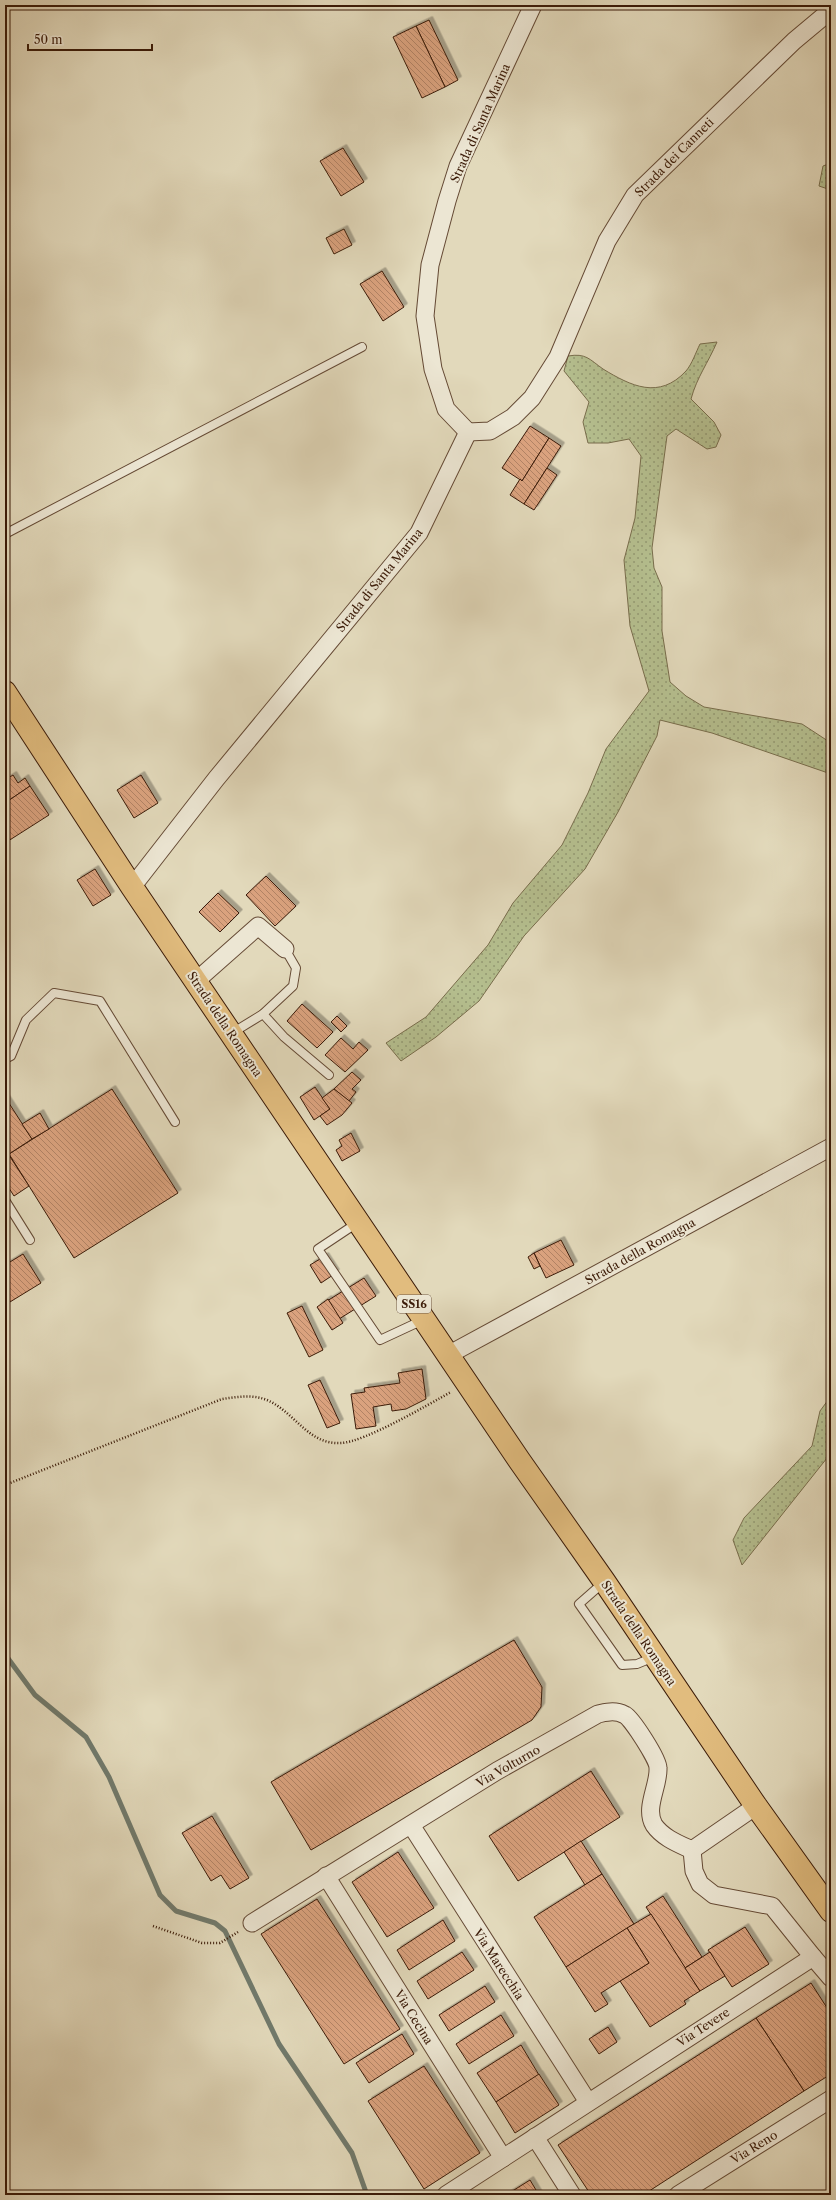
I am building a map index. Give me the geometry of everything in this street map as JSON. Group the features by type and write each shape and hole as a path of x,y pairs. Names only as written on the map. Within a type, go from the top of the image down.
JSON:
{"main road":[{"name":"Strada della Romagna","path":"5,692 132,887 448,1355 604,1581 756,1806 831,1911"}],"street":[{"name":"Strada di Santa Marina","path":"132,887 216,779 419,533 468,432 446,409 433,369 425,316 430,265 458,166 533,5"},
{"name":"Strada dei Canneti","path":"468,432 490,431 513,417 532,398 558,357 607,241 635,195 794,41 831,10"},
{"path":"196,981 258,926 285,949"},
{"name":"Strada della Romagna","path":"448,1355 831,1146"},
{"name":"Via Volturno","path":"252,1923 326,1876 511,1764 598,1714 613,1711 626,1715 651,1752 658,1766 657,1781 650,1805 654,1824 669,1839 692,1850"},
{"path":"756,1806 692,1850 694,1871 700,1884 714,1895 772,1906 831,1978"},
{"name":"Via Marecchia","path":"411,1825 588,2102"},
{"name":"Via Cecina","path":"326,1876 503,2158"},
{"name":"Via Tevere","path":"446,2195 813,1956"},
{"name":"Via Reno","path":"678,2195 831,2099"},
{"path":"535,2138 572,2195"}],"lane":[{"path":"5,534 362,347"},
{"path":"231,1033 263,1014 293,986 296,968 285,949"},
{"path":"5,1059 11,1056 26,1020 54,993 100,1000 175,1122"},
{"path":"263,1014 284,1037 329,1075"},
{"path":"5,1200 30,1240"},
{"path":"358,1222 318,1249 380,1340 424,1319"},
{"path":"604,1581 579,1604 622,1665 637,1664 654,1657"}],"path":[{"path":"5,1485 222,1399 247,1396 266,1400 287,1412 313,1436 327,1443 343,1443 368,1435 468,1384"},
{"path":"153,1926 202,1943 220,1943 252,1923"}],"green space":[{"path":"831,163 831,190 819,186 823,166"},
{"path":"717,342 696,384 691,399 714,422 721,435 716,447 707,449 676,429 667,436 652,548 654,568 662,587 662,631 670,682 686,696 704,707 802,724 831,743 831,774 712,733 660,720 657,736 618,812 585,869 524,936 479,1001 436,1037 401,1061 386,1043 426,1017 488,945 513,903 562,845 588,793 606,749 649,691 630,626 624,560 635,518 641,456 629,439 608,443 588,443 583,422 589,402 564,371 568,356 583,356 624,381 634,385 655,388 676,380 686,371 700,344"},
{"path":"831,1396 831,1453 742,1565 733,1540 744,1518 812,1446 820,1411"}],"building":[{"path":"429,20 458,80 445,87 416,26"},
{"path":"416,26 445,87 422,98 393,37"},
{"path":"343,148 364,182 341,196 320,161"},
{"path":"344,229 352,245 334,254 326,238"},
{"path":"382,271 404,307 383,321 360,284"},
{"path":"530,426 549,438 522,481 502,468"},
{"path":"549,438 561,446 524,504 510,495 520,479 522,481"},
{"path":"547,468 557,475 534,510 524,504"},
{"path":"13,775 18,783 25,778 30,786 5,803 5,780"},
{"path":"141,775 158,803 134,818 117,790"},
{"path":"30,786 49,815 5,843 5,803"},
{"path":"95,869 111,895 93,906 77,880"},
{"path":"266,876 296,906 275,926 246,895"},
{"path":"218,893 239,913 220,932 199,912"},
{"path":"302,1004 333,1032 317,1048 287,1021"},
{"path":"337,1016 347,1026 341,1032 331,1022"},
{"path":"341,1038 353,1049 359,1042 368,1050 345,1072 325,1055"},
{"path":"352,1072 361,1080 352,1089 356,1092 349,1101 334,1089"},
{"path":"315,1087 330,1109 314,1120 300,1097"},
{"path":"112,1089 178,1193 74,1258 9,1154"},
{"path":"334,1089 352,1103 342,1115 327,1125 320,1116 330,1109 322,1098"},
{"path":"5,1097 32,1139 9,1154 5,1149"},
{"path":"40,1113 49,1129 32,1139 22,1124"},
{"path":"351,1133 360,1151 342,1161 336,1150 342,1146 339,1140"},
{"path":"5,1149 29,1186 14,1196 5,1182"},
{"path":"561,1240 574,1265 546,1278 534,1253"},
{"path":"534,1253 540,1266 534,1269 528,1257"},
{"path":"23,1254 41,1283 5,1305 5,1265"},
{"path":"325,1256 336,1273 321,1283 310,1265"},
{"path":"364,1278 376,1296 339,1319 327,1301"},
{"path":"328,1299 343,1323 332,1330 317,1307"},
{"path":"302,1306 323,1350 309,1357 287,1313"},
{"path":"422,1369 426,1399 406,1409 392,1411 391,1404 373,1407 376,1426 356,1429 351,1394 365,1392 364,1388 400,1383 398,1373"},
{"path":"320,1380 340,1423 327,1428 308,1385"},
{"path":"514,1640 542,1687 541,1707 532,1720 311,1850 271,1782"},
{"path":"591,1771 620,1817 518,1881 489,1836"},
{"path":"212,1816 249,1878 230,1889 221,1875 211,1881 182,1833"},
{"path":"581,1841 602,1874 585,1885 564,1852"},
{"path":"398,1852 434,1908 387,1937 352,1882"},
{"path":"602,1874 634,1924 566,1967 534,1917"},
{"path":"663,1896 702,1957 685,1968 646,1907"},
{"path":"317,1899 400,2029 344,2064 261,1934"},
{"path":"651,1914 700,1991 684,2001 686,2004 650,2027 620,1981 649,1963 627,1928"},
{"path":"443,1920 455,1941 409,1970 397,1950"},
{"path":"745,1927 769,1964 732,1987 708,1950"},
{"path":"627,1928 649,1963 601,1993 608,2004 595,2012 566,1967"},
{"path":"462,1952 474,1970 428,1999 417,1981"},
{"path":"710,1952 725,1976 700,1991 685,1968"},
{"path":"811,1983 831,2014 831,2074 804,2091 756,2018"},
{"path":"485,1986 495,2002 449,2031 439,2015"},
{"path":"501,2015 514,2036 469,2064 456,2044"},
{"path":"756,2018 804,2091 643,2195 591,2195 558,2145"},
{"path":"608,2027 617,2042 599,2054 589,2039"},
{"path":"402,2034 414,2054 369,2083 356,2063"},
{"path":"521,2045 539,2075 496,2102 477,2073"},
{"path":"424,2066 480,2153 424,2189 368,2101"},
{"path":"539,2074 559,2105 515,2133 496,2102"},
{"path":"530,2180 539,2195 506,2195"}],"waterway":[{"path":"5,1651 7,1657 35,1695 86,1737 109,1777 160,1895 176,1911 215,1923 225,1931 279,2044 352,2153 367,2195"}]}
